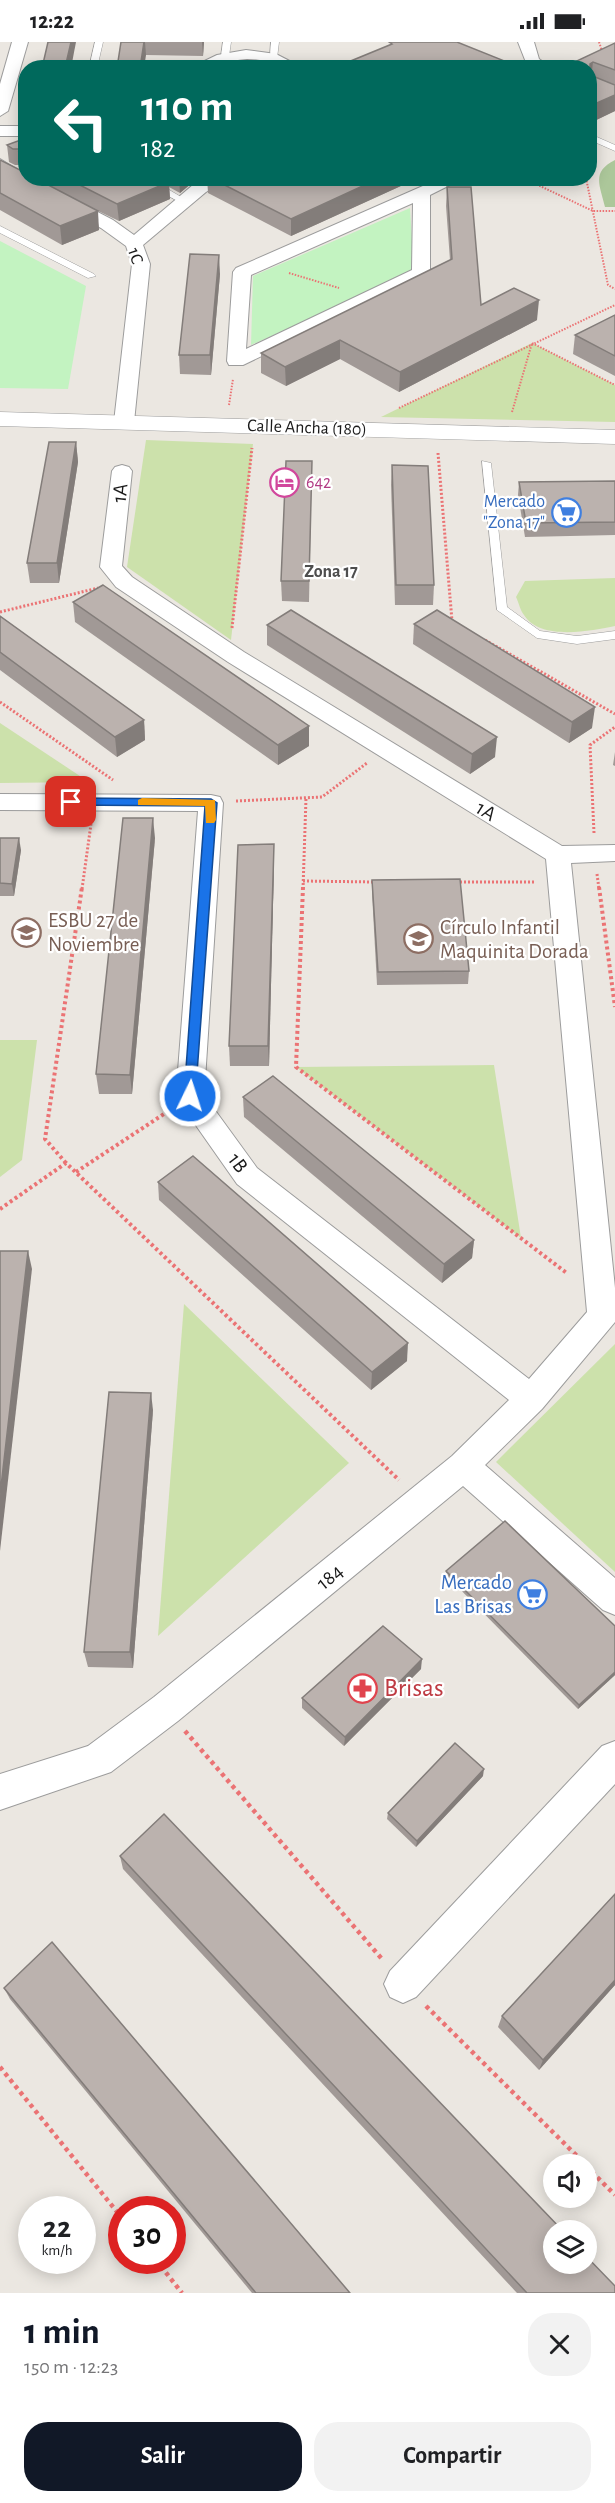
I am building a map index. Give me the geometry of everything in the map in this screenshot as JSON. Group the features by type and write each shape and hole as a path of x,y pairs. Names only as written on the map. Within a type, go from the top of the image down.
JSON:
{"street":[{"path":"0,111 20,42"},
{"path":"526,42 535,60"},
{"path":"209,60 226,49 274,49 287,60"},
{"path":"0,131 18,131"},
{"name":"1C","path":"0,164 5,171 18,178"},
{"name":"1C","path":"34,186 107,224 134,244 141,264 124,422"},
{"path":"134,244 204,186"},
{"path":"422,195 421,273 236,361 242,272 440,186"},
{"name":"Calle Ancha (180)","path":"0,419 615,436"},
{"name":"1A","path":"122,471 111,567 124,582 236,657 386,749 559,868"},
{"path":"0,801 211,803 190,1096"},
{"path":"605,1303 559,868 615,853"},
{"name":"1B","path":"190,1096 247,1176 531,1400"},
{"name":"184","path":"0,1792 99,1760 166,1709 463,1466 531,1400 605,1303"},
{"path":"463,1466 615,1599"},
{"path":"403,1984 615,1758"}],"lane":[{"path":"95,60 99,42"},
{"path":"597,140 615,148"},
{"path":"156,186 184,201"},
{"path":"0,229 91,276"},
{"path":"486,464 501,608 537,634 577,640 615,635"}],"path":[{"path":"595,57 604,55 599,42"},
{"path":"539,186 593,211 615,211"},
{"path":"588,186 608,285 615,289"},
{"path":"257,264 370,298"},
{"path":"368,429 381,417 615,305"},
{"path":"532,343 615,385"},
{"path":"506,433 532,343"},
{"path":"225,425 236,361"},
{"path":"236,657 231,640 254,426"},
{"path":"0,612 124,582"},
{"path":"0,702 145,802"},
{"path":"211,803 322,797 386,749"},
{"path":"306,798 296,1067 605,1303"},
{"path":"94,802 45,1139 66,1163 421,1501"},
{"path":"444,882 559,868"},
{"path":"303,882 386,882"},
{"path":"76,1172 190,1096"},
{"path":"0,1209 66,1163"},
{"path":"166,1709 403,1984 575,2154"},
{"path":"0,2067 108,2201"},
{"path":"597,2176 615,2195"},
{"path":"167,2274 182,2293"}],"green space":[{"path":"615,160 615,207 605,207 599,180 600,174 607,165"},
{"path":"410,208 414,272 251,345 253,276"},
{"path":"0,241 86,286 68,389 0,388"},
{"path":"532,343 615,385 615,422 381,417"},
{"path":"146,440 253,444 231,640 127,567"},
{"path":"615,578 615,626 605,628 566,632 542,628 532,623 524,615 516,597 525,581"},
{"path":"0,723 89,782 0,783"},
{"path":"0,1040 37,1040 22,1160 0,1177"},
{"path":"494,1065 521,1238 296,1067"},
{"path":"184,1304 349,1463 158,1636"},
{"path":"615,1344 615,1572 496,1462"}],"building":[{"path":"48,42 71,42 67,60 44,60"},
{"path":"121,42 144,42 141,60 118,60"},
{"path":"389,42 457,42 502,60 353,60 392,44"},
{"path":"615,43 615,70 597,63 597,60 579,60"},
{"path":"597,78 615,85 615,95 597,103"},
{"path":"18,141 18,149 7,145"},
{"path":"0,160 18,169 18,186 50,186 98,211 60,226 0,193"},
{"path":"82,186 160,186 117,204"},
{"path":"227,186 363,186 291,219"},
{"path":"447,187 471,187 481,305 514,288 539,300 400,372 340,340 285,367 261,353 452,259"},
{"path":"190,254 219,255 210,355 179,355"},
{"path":"615,315 615,356 575,335"},
{"path":"49,442 76,442 57,563 27,563"},
{"path":"286,461 312,461 309,581 281,581"},
{"path":"392,465 428,466 434,585 396,585"},
{"path":"615,481 615,522 526,523 519,482"},
{"path":"103,585 309,726 278,745 73,602"},
{"path":"291,610 497,737 472,754 267,625"},
{"path":"437,610 595,707 572,722 414,624"},
{"path":"0,616 144,720 115,737 0,652"},
{"path":"123,818 153,818 130,1075 96,1074"},
{"path":"0,838 19,838 12,884 0,883"},
{"path":"274,844 268,1046 229,1046 238,845"},
{"name":"Círculo Infantil Maquinita Dorada","path":"460,879 469,971 378,972 372,880"},
{"path":"273,1076 474,1240 444,1264 243,1097"},
{"path":"193,1156 408,1343 372,1372 158,1182"},
{"path":"0,1251 28,1251 0,1495"},
{"path":"109,1392 151,1393 130,1652 84,1652"},
{"path":"505,1521 615,1626 615,1672 579,1705 446,1571"},
{"name":"Brisas","path":"383,1626 422,1659 345,1737 302,1698"},
{"path":"455,1743 484,1769 417,1841 388,1813"},
{"path":"164,1814 552,2220 543,2220 543,2274 597,2274 597,2267 615,2286 615,2293 527,2293 120,1856"},
{"path":"615,1894 615,1980 543,2060 502,2016"},
{"path":"52,1942 350,2293 256,2293 186,2208 186,2196 176,2196 4,1988"}],"slow traffic":[{"path":"142,802 211,803 210,820"}],"place":[{"name":"642","path":"285,483"},
{"name":"Mercado \"Zona 17\"","path":"566,512"},
{"name":"ESBU 27 de Noviembre","path":"27,932"},
{"name":"Círculo Infantil Maquinita Dorada","path":"419,939"},
{"name":"Mercado Las Brisas","path":"533,1594"},
{"name":"Brisas","path":"363,1688"}],"district":[{"name":"Zona 17","path":"331,572"}],"route":[{"path":"71,802 211,803 190,1096"}]}
